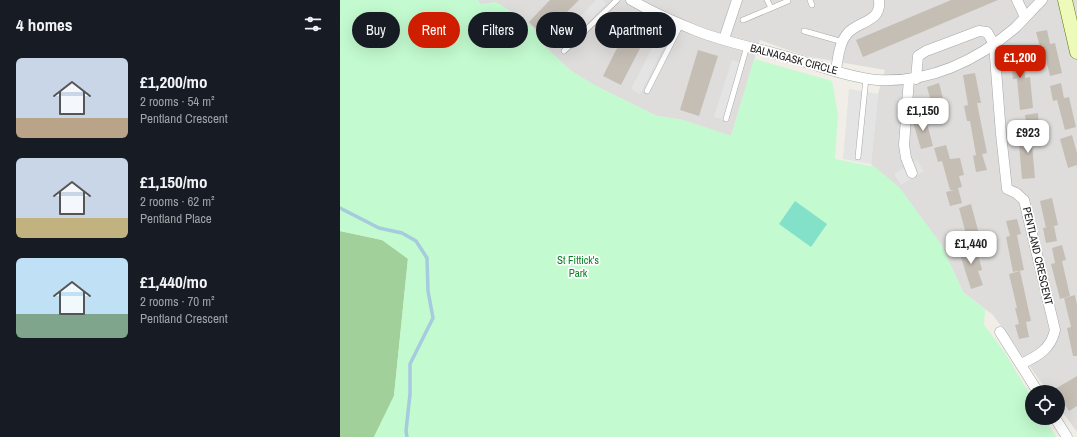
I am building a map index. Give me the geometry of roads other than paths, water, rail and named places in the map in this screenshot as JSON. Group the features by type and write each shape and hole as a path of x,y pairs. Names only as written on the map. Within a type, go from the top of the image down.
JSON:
{"street":[{"name":"BALNAGASK CIRCLE","path":"632,0 681,24 724,39 876,80 912,79 950,69 994,44 1014,28 1042,0"},
{"path":"724,39 737,0"},
{"path":"836,70 843,42 848,32 872,19 878,9 879,0"},
{"path":"1017,0 1025,17"},
{"path":"1065,0 1077,52"},
{"path":"912,173 906,158 904,145 912,79 918,56 926,51 979,31 987,32 994,44"},
{"name":"PENTLAND CRESCENT","path":"994,44 1007,189 1024,200 1055,330 1054,337 1048,348 1036,357 1021,364"},
{"path":"1000,332 1034,385"},
{"path":"1059,425 1067,437"}],"lane":[{"path":"564,51 617,0"},
{"path":"767,0 771,8"},
{"path":"743,20 788,1"},
{"path":"647,91 681,24"},
{"path":"804,31 843,42"},
{"path":"726,119 747,46"},
{"path":"858,157 866,78"}],"waterway":[{"path":"340,208 379,228 402,233 416,241 427,258 428,291 433,318 410,364 410,394 406,431 407,437"}],"park label":[{"name":"St Fittick's Park","path":"578,266"}]}
